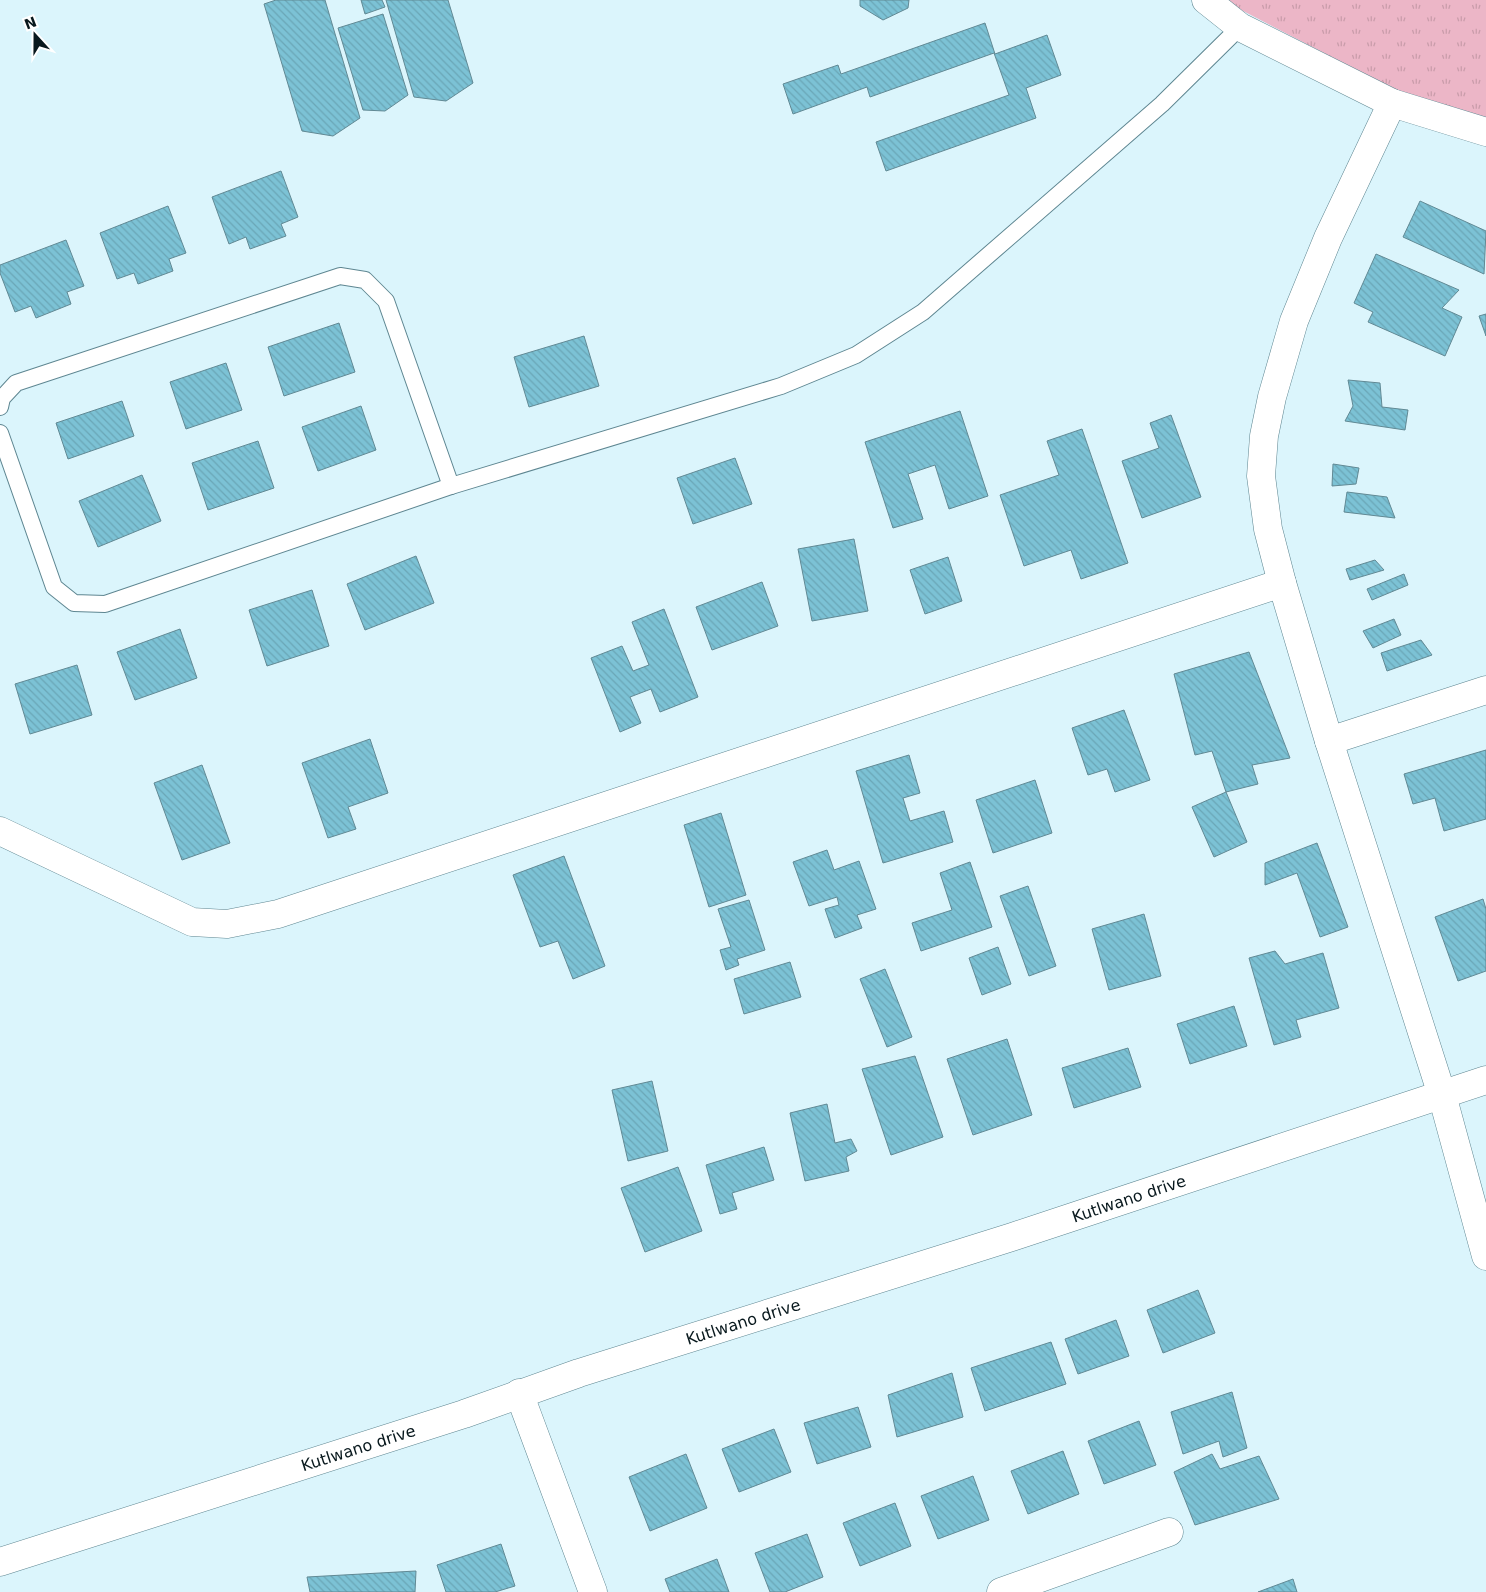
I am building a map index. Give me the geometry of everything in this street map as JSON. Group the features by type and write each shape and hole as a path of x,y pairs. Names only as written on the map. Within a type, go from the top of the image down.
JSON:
{"street":[{"path":"1206,0 1240,27 1392,103 1486,132"},
{"path":"1392,103 1328,238 1294,321 1272,397 1264,436 1261,476 1268,529 1282,583 1329,741 1442,1095 1486,1256"},
{"path":"0,831 192,922 227,924 278,914 1282,583"},
{"path":"1329,741 1486,690"},
{"name":"Kutlwano drive","path":"0,1562 464,1414 519,1393 1012,1237 1486,1080"},
{"path":"519,1393 593,1592"},
{"path":"1001,1592 1169,1532"}],"lane":[{"path":"0,434 54,587 74,603 105,604 451,486 781,386 856,356 896,331 938,299 1162,104 1240,27"},
{"path":"0,407 2,398 16,383 340,276 365,280 386,301 451,486"}],"green space":[{"path":"1222,0 1486,0 1486,129 1458,123"}],"building":[{"path":"276,0 325,0 360,118 333,136 302,131 264,4"},
{"path":"361,0 382,0 385,7 365,14"},
{"path":"386,0 448,0 473,83 446,101 414,97"},
{"path":"860,0 909,0 908,8 883,20 860,6"},
{"path":"383,14 408,95 385,111 363,110 338,28"},
{"path":"985,23 995,54 1047,35 1061,75 1026,88 1036,118 886,171 876,142 1009,95 994,53 870,97 867,87 793,114 783,84 838,65 841,74"},
{"path":"281,171 298,217 281,224 286,236 250,249 246,237 229,244 212,197"},
{"path":"1420,201 1486,231 1484,274 1403,237"},
{"path":"168,206 186,253 169,259 173,271 138,284 134,273 117,279 100,233"},
{"path":"66,240 84,286 67,292 71,304 36,318 31,306 15,312 0,273 0,265"},
{"path":"1376,254 1459,290 1442,308 1462,317 1445,356 1368,322 1373,312 1354,303"},
{"path":"1486,314 1486,336 1479,316"},
{"path":"339,323 355,372 284,396 268,347"},
{"path":"584,336 599,386 529,407 514,357"},
{"path":"226,363 242,410 186,429 170,382"},
{"path":"1348,380 1380,383 1382,407 1408,410 1405,430 1345,421 1353,406"},
{"path":"122,401 134,436 68,459 56,423"},
{"path":"361,406 376,450 318,471 302,427"},
{"path":"960,411 988,496 949,509 935,465 908,474 923,519 893,528 865,442"},
{"path":"1171,415 1201,497 1142,518 1122,461 1159,448 1150,423"},
{"path":"1082,429 1128,563 1081,579 1071,550 1024,566 1000,495 1059,475 1047,441"},
{"path":"258,441 274,488 208,510 192,463"},
{"path":"735,458 752,504 693,524 677,478"},
{"path":"1333,464 1359,468 1356,484 1332,486"},
{"path":"142,475 161,521 98,547 79,501"},
{"path":"1347,492 1387,497 1395,518 1344,512"},
{"path":"854,539 868,611 812,621 798,549"},
{"path":"416,556 434,603 365,630 347,584"},
{"path":"948,557 962,601 925,614 910,570"},
{"path":"1375,560 1384,570 1350,580 1346,569"},
{"path":"1404,574 1408,585 1372,600 1367,589"},
{"path":"762,582 778,626 712,650 696,607"},
{"path":"312,590 329,646 267,666 249,610"},
{"path":"664,609 698,697 660,712 651,689 630,697 641,723 620,732 591,658 622,646 633,671 649,665 632,622"},
{"path":"1394,619 1401,635 1373,648 1363,631"},
{"path":"180,629 197,678 135,700 117,652"},
{"path":"1421,640 1432,655 1387,671 1381,653"},
{"path":"1249,652 1290,758 1252,765 1258,784 1226,792 1212,751 1195,755 1174,674"},
{"path":"77,665 92,715 30,734 15,684"},
{"path":"1124,710 1150,780 1115,792 1107,769 1088,775 1072,728"},
{"path":"370,739 388,793 348,807 356,829 328,838 302,763"},
{"path":"1486,750 1486,819 1444,831 1435,798 1413,804 1404,774"},
{"path":"909,755 920,793 903,798 910,821 944,811 953,842 883,863 856,771"},
{"path":"202,765 230,843 182,860 154,783"},
{"path":"1035,780 1052,833 993,853 976,800"},
{"path":"1226,792 1247,842 1214,857 1192,807"},
{"path":"721,813 746,895 709,907 684,825"},
{"path":"1317,843 1348,927 1320,937 1297,873 1265,885 1265,863"},
{"path":"827,850 834,870 859,861 876,909 857,915 862,928 835,938 825,909 839,905 837,897 809,906 793,862"},
{"path":"564,856 605,966 573,979 558,941 540,947 513,875"},
{"path":"970,862 992,927 921,951 912,923 952,910 940,873"},
{"path":"1028,886 1056,966 1029,976 1000,896"},
{"path":"1483,899 1486,909 1486,971 1458,981 1435,917"},
{"path":"749,900 765,950 737,959 739,965 726,970 720,950 731,947 718,909"},
{"path":"1144,914 1161,976 1109,990 1092,929"},
{"path":"998,947 1011,984 982,995 969,958"},
{"path":"1275,951 1285,964 1323,953 1339,1008 1296,1020 1301,1037 1274,1045 1249,958"},
{"path":"790,962 801,997 744,1014 734,979"},
{"path":"885,969 912,1037 887,1047 860,979"},
{"path":"1234,1006 1247,1046 1190,1064 1177,1024"},
{"path":"1007,1039 1032,1115 973,1135 947,1059"},
{"path":"1128,1048 1141,1087 1074,1108 1062,1068"},
{"path":"915,1056 943,1137 891,1155 862,1069"},
{"path":"652,1081 668,1151 628,1161 612,1090"},
{"path":"827,1104 835,1143 851,1139 857,1151 846,1157 849,1171 805,1181 790,1113"},
{"path":"764,1147 774,1180 732,1193 737,1209 720,1214 706,1165"},
{"path":"678,1167 702,1231 645,1252 621,1188"},
{"path":"1198,1290 1215,1333 1163,1353 1147,1310"},
{"path":"1116,1320 1129,1356 1078,1374 1065,1339"},
{"path":"1051,1342 1066,1384 985,1411 971,1368"},
{"path":"952,1373 963,1417 897,1437 888,1395"},
{"path":"1232,1392 1247,1448 1223,1457 1219,1441 1183,1454 1171,1412"},
{"path":"858,1407 871,1447 817,1464 804,1423"},
{"path":"1139,1421 1156,1465 1104,1484 1088,1441"},
{"path":"774,1429 791,1472 739,1492 722,1449"},
{"path":"1063,1451 1079,1494 1028,1514 1011,1471"},
{"path":"686,1454 707,1508 650,1531 629,1477"},
{"path":"1212,1454 1220,1469 1259,1456 1279,1499 1195,1525 1174,1472"},
{"path":"973,1476 989,1520 938,1539 921,1496"},
{"path":"895,1503 911,1546 860,1566 843,1523"},
{"path":"807,1534 823,1577 785,1592 770,1592 755,1553"},
{"path":"501,1544 515,1586 495,1592 446,1592 437,1565"},
{"path":"717,1559 729,1592 670,1592 665,1579"},
{"path":"416,1571 415,1592 310,1592 307,1577"},
{"path":"1293,1579 1297,1592 1258,1592"}]}
